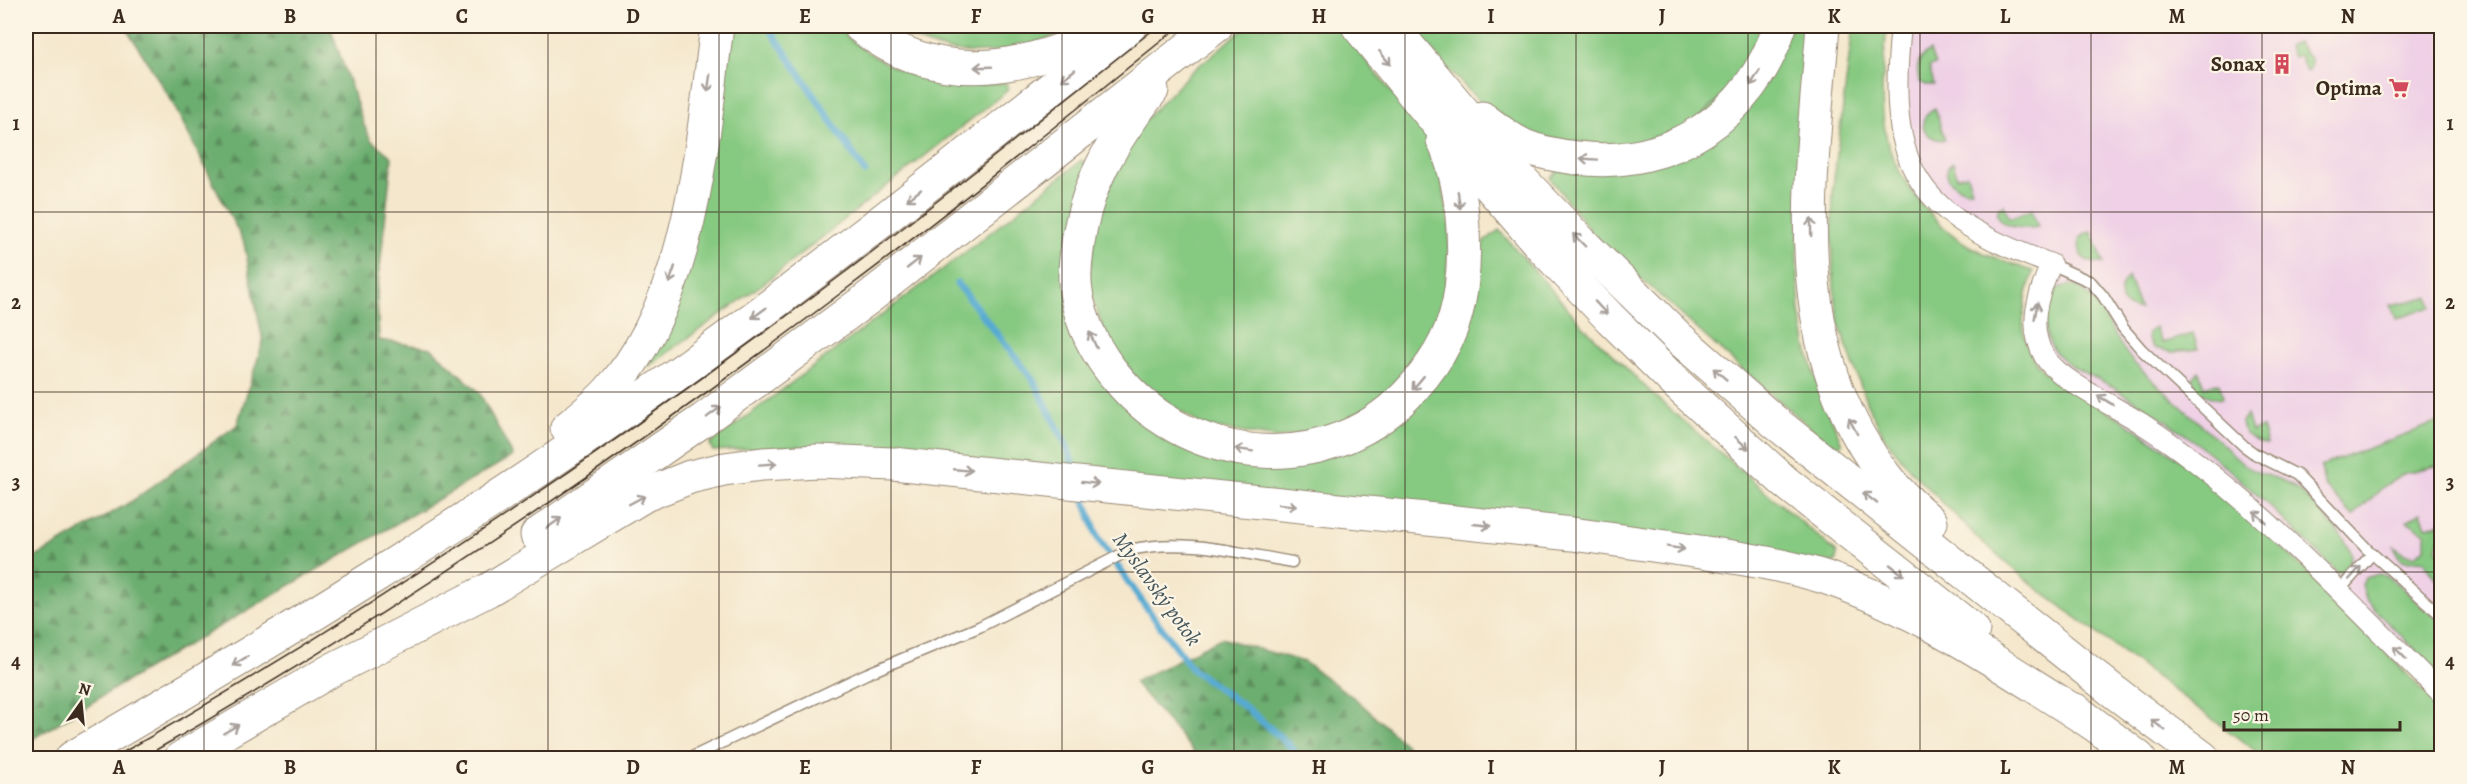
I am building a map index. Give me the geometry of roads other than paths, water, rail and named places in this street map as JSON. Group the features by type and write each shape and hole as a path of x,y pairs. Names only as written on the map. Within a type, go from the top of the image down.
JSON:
{"highway":[{"path":"290,631 536,453 595,405 623,373 653,323 680,250 696,177 717,26"},
{"path":"860,26 906,53 924,60 970,68 1024,62 1058,53 1118,26"},
{"path":"72,759 290,631 516,486 664,384 833,259 1130,26"},
{"path":"181,759 330,671 525,543 703,420 867,299 1216,26"},
{"path":"1358,26 1524,182 1581,242 1680,339 1776,423 2203,759"},
{"path":"1182,52 1132,116 1102,162 1091,188 1078,233 1075,267 1076,292 1094,345 1108,368 1127,391 1149,410 1175,428 1224,446 1250,452 1278,452 1330,442 1357,432 1403,400 1444,349 1455,317 1462,277 1461,212 1453,164 1420,82 1391,26"},
{"path":"1420,82 1476,114 1523,145 1542,152 1615,160 1642,156 1669,148 1693,136 1728,112 1744,96 1755,79 1767,59 1780,26"},
{"path":"1823,26 1811,207 1812,286 1828,365 1850,420 1887,478 1907,500 2021,599 2114,691"},
{"path":"1420,82 1542,247 1679,386 1794,489 2139,759"},
{"path":"330,671 488,590 645,495 690,477 762,464 818,461 893,464 1033,477 1660,545 1802,572 1859,590 1947,633 2092,723"}],"street":[{"path":"1901,26 1897,86 1900,133 1911,165 1926,191 1945,211 1972,231 2008,249 2051,264 2039,298 2034,331 2044,357 2063,377 2143,424 2224,484 2442,694"}],"lane":[{"path":"2051,264 2091,282 2103,296 2123,328 2142,350 2244,446 2262,458 2287,468 2307,483 2372,554 2442,616"},
{"path":"690,759 866,674 979,627 1130,550 1153,545 1189,545 1292,562"},
{"path":"2338,592 2372,554"}],"waterway":[{"name":"Myslavský potok","path":"768,26 865,172"},
{"name":"Myslavský potok","path":"957,283 1034,381 1067,447 1076,473"},
{"name":"Myslavský potok","path":"1082,492 1098,538 1193,670 1249,710 1288,744 1300,758"}],"tram line":[{"path":"113,758 301,647 575,468 840,276 1158,26"},
{"path":"142,758 234,705 414,593 678,413 933,223 1180,26"}],"place":[{"name":"Sonax","path":"2282,64"},
{"name":"Optima","path":"2399,88"}]}
